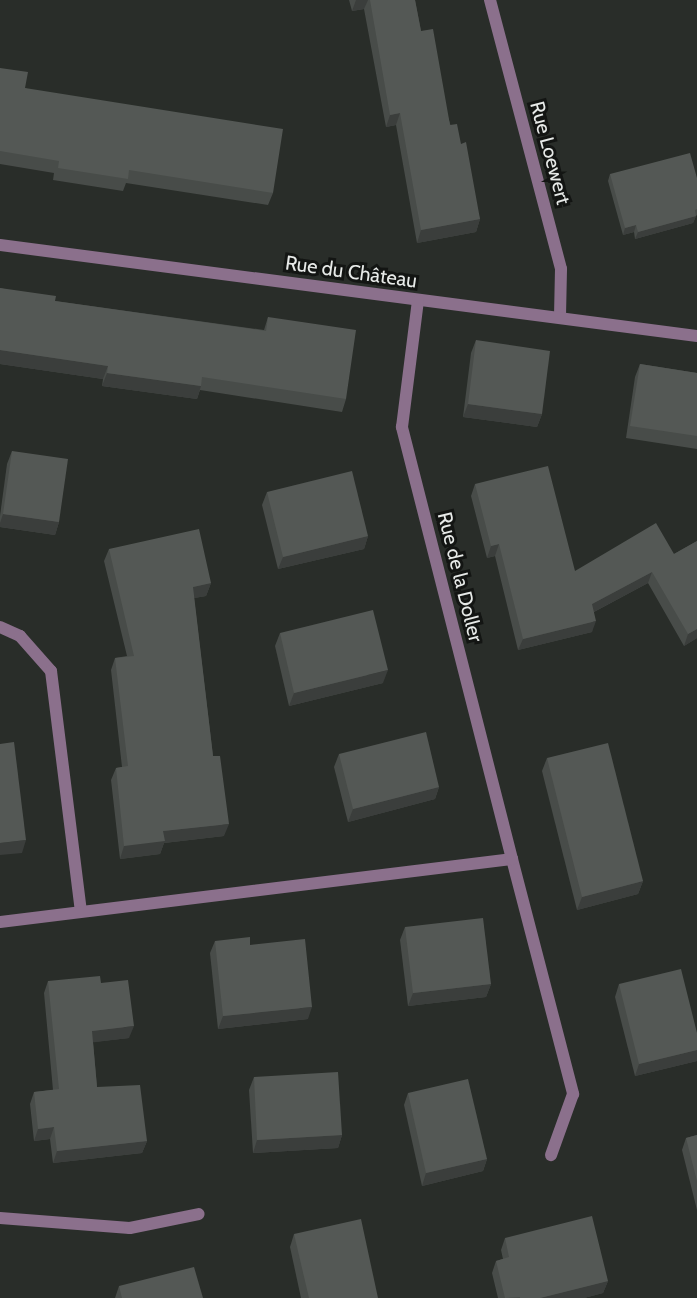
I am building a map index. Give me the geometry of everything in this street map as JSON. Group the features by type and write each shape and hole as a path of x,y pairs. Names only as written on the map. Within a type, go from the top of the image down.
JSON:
{"street":[{"name":"Rue Loewert","path":"490,0 561,269 560,317"},
{"name":"Rue du Château","path":"0,245 697,336"},
{"name":"Rue de la Doller","path":"418,301 402,427 573,1094 551,1155"},
{"path":"0,627 20,636 51,671 81,911"},
{"path":"0,922 512,859"},
{"path":"0,1218 130,1228 199,1214"}],"building":[{"path":"370,0 415,0 421,31 433,29 450,125 457,124 461,144 466,142 480,219 421,230 400,113 390,115"},
{"path":"0,68 28,72 25,88 283,129 273,193 129,170 128,179 58,168 59,161 0,151"},
{"path":"690,153 697,178 696,216 638,232 636,225 625,228 610,174"},
{"path":"0,288 56,296 55,301 266,331 268,317 356,330 346,399 202,377 201,386 107,373 108,366 0,350"},
{"path":"476,340 550,351 542,414 468,404"},
{"path":"640,364 697,373 697,436 630,426"},
{"path":"12,451 68,459 59,522 3,514"},
{"path":"548,466 575,571 656,523 674,554 697,541 697,629 688,634 652,572 592,604 596,621 523,639 499,544 491,546 475,484"},
{"path":"352,471 368,536 283,557 267,492"},
{"path":"199,529 211,583 193,587 213,756 220,756 229,824 163,831 165,841 124,846 116,768 128,766 115,658 134,656 109,549"},
{"path":"373,610 388,670 294,693 280,633"},
{"path":"426,732 439,787 353,809 339,754"},
{"path":"14,742 26,840 0,843 0,744"},
{"path":"608,743 643,881 582,897 547,758"},
{"path":"483,918 491,984 413,993 405,927"},
{"path":"250,937 250,945 305,939 312,1007 223,1016 215,941"},
{"path":"681,969 697,1033 697,1050 639,1064 619,984"},
{"path":"100,976 101,983 128,980 134,1026 92,1031 97,1087 140,1085 147,1141 57,1151 54,1127 38,1129 34,1092 59,1089 48,981"},
{"path":"338,1072 342,1135 257,1140 254,1077"},
{"path":"468,1079 487,1159 426,1173 408,1093"},
{"path":"697,1135 697,1181 686,1138"},
{"path":"592,1216 608,1281 540,1298 505,1298 496,1261 509,1257 505,1238"},
{"path":"361,1219 378,1298 309,1298 294,1234"},
{"path":"194,1267 203,1298 122,1298 119,1286"}]}
